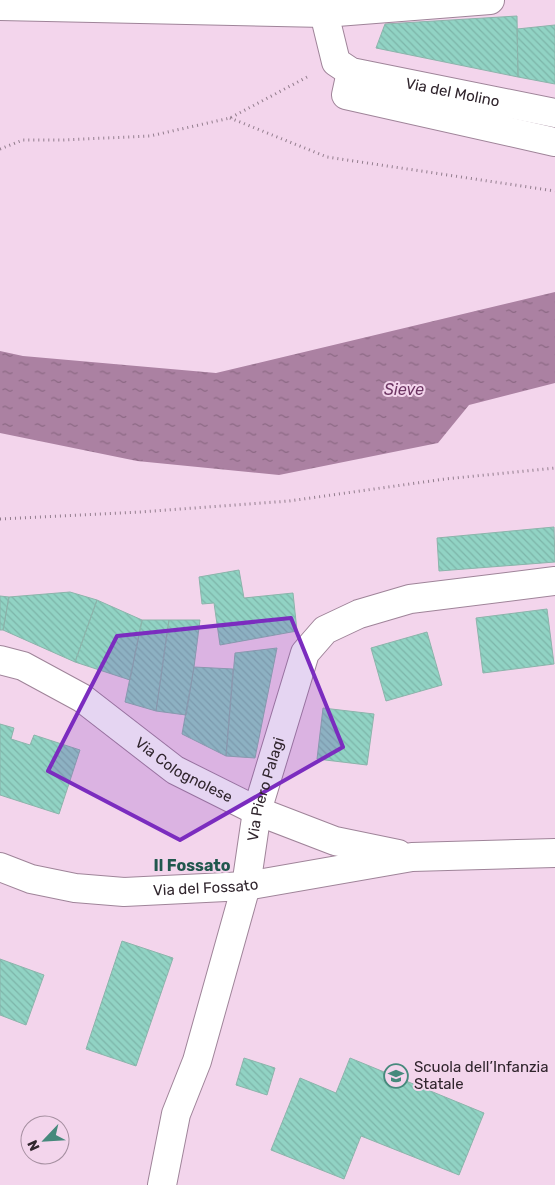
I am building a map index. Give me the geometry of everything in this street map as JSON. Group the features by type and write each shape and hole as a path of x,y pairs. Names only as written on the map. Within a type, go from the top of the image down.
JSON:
{"street":[{"path":"0,6 324,13 487,0"},
{"path":"324,13 344,67 346,94 555,142"},
{"name":"Via del Molino","path":"344,67 555,113"},
{"name":"Via Piero Palagi","path":"162,1185 176,1114 197,1061 246,886 257,811 305,653 325,630 359,614 410,599 555,581"},
{"name":"Via Colognolese","path":"0,660 23,666 82,698 175,770 257,811 335,841 412,857"},
{"path":"412,857 555,853"},
{"name":"Via del Fossato","path":"0,867 31,879 75,888 124,892 246,886 412,857"}],"path":[{"path":"0,149 23,140 150,136 230,118 344,67"},
{"path":"230,118 327,156 555,191"},
{"path":"0,519 140,512 289,500 444,478 555,468"}],"highlighted area":[{"path":"291,618 343,747 180,840 48,771 117,636"}],"water":[{"name":"Sieve","path":"555,292 555,383 469,405 438,443 279,475 137,461 0,433 0,351 23,356 216,373"}],"building":[{"path":"517,16 518,77 376,48 385,24"},
{"path":"555,25 555,84 518,77 517,29"},
{"path":"554,527 555,562 439,571 437,538"},
{"path":"239,570 244,598 293,593 297,631 220,645 214,603 202,604 199,577"},
{"path":"70,592 97,600 75,662 3,630 9,597"},
{"path":"0,596 9,597 3,630 0,630"},
{"path":"97,600 142,620 130,680 75,662"},
{"path":"547,609 554,664 483,673 476,618"},
{"path":"142,620 169,620 156,711 125,702"},
{"path":"169,620 200,620 186,715 156,711"},
{"path":"427,632 442,685 386,701 371,648"},
{"path":"277,648 255,758 226,756 235,653"},
{"path":"194,667 233,669 226,756 182,734"},
{"path":"323,708 374,714 367,765 317,759"},
{"path":"0,724 14,728 11,739 30,745 34,735 80,750 59,814 0,795"},
{"path":"122,941 173,958 136,1066 86,1049"},
{"path":"0,959 44,975 26,1025 0,1015"},
{"path":"244,1058 275,1068 267,1095 236,1085"},
{"path":"350,1058 484,1113 459,1175 361,1136 344,1179 271,1150 300,1078 336,1093"}],"place":[{"name":"Scuola dell’Infanzia Statale","path":"396,1076"}],"district":[{"name":"Il Fossato","path":"192,865"}]}
